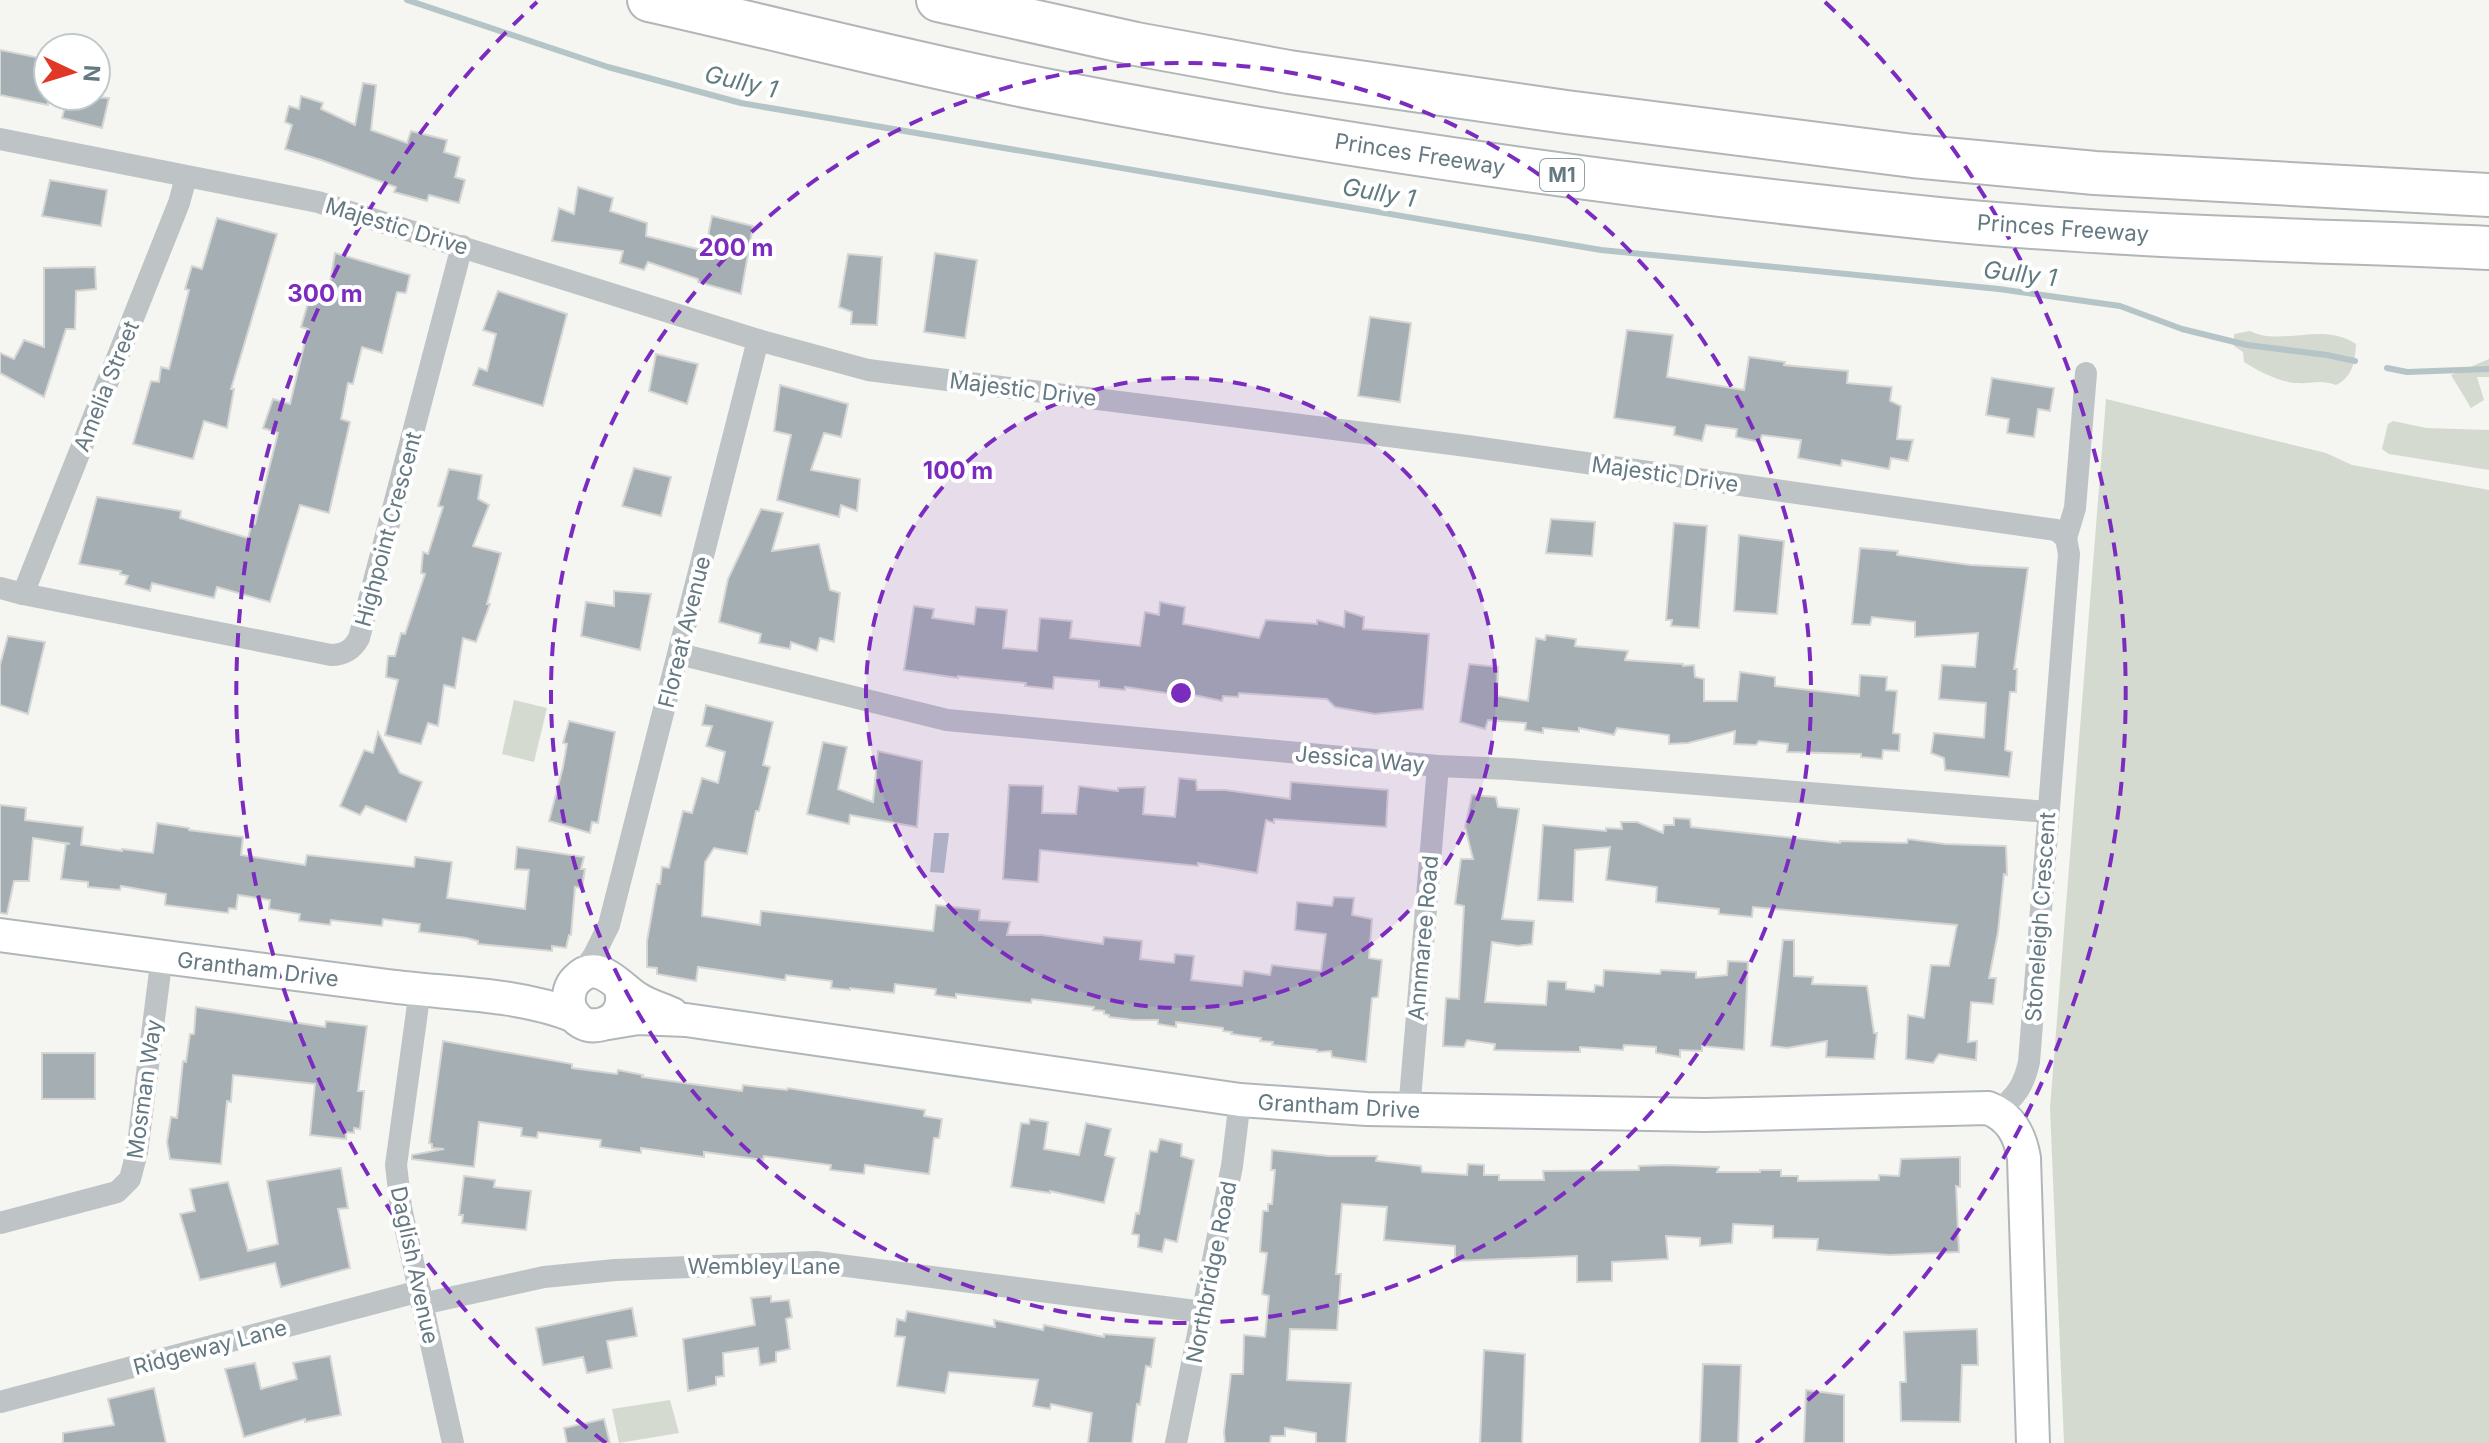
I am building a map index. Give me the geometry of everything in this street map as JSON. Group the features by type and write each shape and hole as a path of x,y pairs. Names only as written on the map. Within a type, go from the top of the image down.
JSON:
{"highway":[{"name":"Princes Freeway","path":"649,0 1046,90 1283,133 1490,165 1723,196 1943,220 2106,232 2489,248"},
{"path":"938,0 1136,44 1289,72 1566,112 1850,148 2095,173 2489,195"}],"street":[{"name":"Majestic Drive","path":"0,139 318,202 758,340 868,370 1467,446 2056,530 2066,538"},
{"name":"Amelia Street","path":"23,594 179,203 186,177"},
{"name":"Highpoint Crescent","path":"0,588 331,655 340,655 354,647 359,638 462,246"},
{"name":"Floreat Avenue","path":"576,980 594,955 609,925 758,340"},
{"name":"Stoneleigh Crescent","path":"1997,1111 2020,1090 2029,1062 2069,554 2066,538 2075,508 2086,373"},
{"name":"Jessica Way","path":"679,654 947,720 1438,766 2048,812"},
{"name":"Annmaree Road","path":"1409,1111 1438,766"},
{"name":"Floreat Avenue","path":"609,925 611,961 618,984"},
{"name":"Grantham Drive","path":"0,935 516,1000 552,1007 589,1025 599,1026 638,1018 686,1020 1240,1100 1409,1111 1705,1115 1979,1107 1997,1111"},
{"name":"Mosman Way","path":"0,1223 117,1192 130,1179 137,1152 162,956"},
{"name":"Grantham Drive","path":"516,1000 596,972 605,973 640,1001 686,1020"},
{"path":"575,1016 569,998 576,980"},
{"path":"608,1023 622,1005 618,984"},
{"name":"Daglish Avenue","path":"420,990 396,1165 401,1208 453,1443"},
{"name":"Northbridge Road","path":"1176,1443 1232,1166 1240,1100"},
{"path":"1997,1111 2013,1125 2021,1141 2024,1158 2033,1443"},
{"name":"Wembley Lane","path":"421,1298 544,1277 615,1270 816,1262 1203,1312"},
{"name":"Ridgeway Lane","path":"0,1402 421,1298"}],"shaded area":[{"path":"2250,331 2275,337 2316,334 2343,337 2356,344 2352,368 2346,378 2336,385 2277,379 2244,362 2243,352 2234,346 2234,334"},
{"path":"2489,359 2489,377 2477,377 2484,400 2471,408 2451,375"},
{"path":"2106,399 2326,453 2352,465 2489,490 2489,1443 2064,1443 2050,1108"},
{"path":"2393,421 2426,428 2489,430 2489,470 2389,454 2382,449 2388,424"},
{"path":"514,700 547,708 534,762 502,754"},
{"path":"934,833 949,833 944,873 930,872"},
{"path":"670,1400 679,1433 619,1443 612,1409"}],"building":[{"path":"0,50 32,56 32,102 0,95"},
{"path":"363,83 376,85 371,130 407,143 411,131 447,140 444,152 460,157 455,177 465,180 459,203 429,195 427,201 394,192 396,187 285,149 292,125 285,122 289,106 299,109 301,96 323,103 321,109 355,125"},
{"path":"64,112 106,112 102,128 62,118"},
{"path":"50,180 107,190 101,226 42,216"},
{"path":"578,187 613,198 610,211 647,223 646,236 705,251 712,216 753,226 741,294 698,282 698,279 648,262 644,270 620,263 623,251 552,241 559,208 574,214"},
{"path":"217,218 277,234 231,389 234,389 227,428 204,421 193,459 133,444 151,381 159,382 161,367 169,369 192,266 202,269"},
{"path":"335,253 410,275 406,293 397,292 382,353 362,347 353,384 348,383 341,419 350,422 329,513 300,505 270,602 217,587 214,598 152,583 150,591 125,584 128,576 120,574 121,571 79,564 97,497 181,511 180,518 248,538 252,523 255,524 278,433 263,428 273,399 290,404 308,329 301,327 310,296 327,300"},
{"path":"935,253 977,260 965,338 924,332"},
{"path":"848,254 882,257 877,325 851,324 852,312 839,307"},
{"path":"95,267 96,289 76,291 75,329 66,329 44,397 0,373 0,353 14,359 24,340 44,347 44,268"},
{"path":"498,291 567,314 543,406 473,385 479,368 487,371 496,334 483,330"},
{"path":"1370,317 1411,323 1400,402 1358,396"},
{"path":"1627,330 1673,335 1667,377 1744,390 1749,357 1785,362 1784,365 1848,371 1847,383 1892,387 1890,401 1901,406 1897,439 1913,440 1908,461 1891,458 1889,469 1842,460 1841,466 1798,458 1801,440 1762,435 1760,442 1736,437 1737,429 1706,425 1702,441 1674,435 1675,427 1614,418"},
{"path":"656,354 698,364 687,404 649,391"},
{"path":"1992,378 2054,388 2050,411 2038,409 2034,437 2007,433 2009,419 1986,415"},
{"path":"780,385 848,404 841,437 824,433 811,470 860,479 857,511 841,505 839,517 777,500 791,435 774,431"},
{"path":"634,468 671,477 661,516 622,506"},
{"path":"449,469 482,475 478,499 489,505 473,546 501,553 487,604 490,604 476,642 463,638 455,688 444,685 438,726 428,723 421,744 385,735 398,680 386,677 388,656 395,656 401,633 405,634 425,574 421,573 423,552 428,554 443,507 438,506"},
{"path":"761,509 783,513 772,551 819,544 830,590 840,593 834,642 820,638 817,651 791,642 790,649 759,643 761,634 719,622 728,579"},
{"path":"1551,519 1595,522 1592,556 1546,553"},
{"path":"1674,523 1707,526 1699,628 1671,626 1672,620 1666,620"},
{"path":"1739,535 1784,541 1777,614 1734,611"},
{"path":"1860,548 1898,551 1897,555 1970,565 2028,568 2014,669 2017,669 2016,692 2010,692 2007,725 2005,750 2012,752 2009,777 1945,770 1944,758 1931,753 1934,733 1984,738 1986,703 1939,699 1942,665 1975,667 1978,633 1915,637 1915,622 1872,617 1870,625 1852,624"},
{"path":"614,591 651,594 640,650 581,636 586,602 614,606"},
{"path":"1160,602 1185,607 1183,624 1259,638 1266,620 1317,624 1317,620 1344,627 1345,611 1364,617 1363,629 1429,634 1423,709 1375,714 1335,707 1327,699 1239,693 1238,697 1223,696 1222,701 1180,692 1179,695 1125,687 1125,690 1099,687 1099,681 1054,677 1053,689 1025,686 1026,683 904,670 914,606 934,609 932,618 974,624 976,607 1007,610 1003,648 1037,651 1040,618 1072,621 1070,638 1140,646 1145,612 1159,615"},
{"path":"1546,635 1576,639 1575,646 1628,651 1625,660 1694,665 1695,677 1704,679 1704,701 1737,701 1740,672 1775,677 1775,686 1859,696 1860,675 1887,677 1886,690 1897,691 1893,733 1900,734 1899,751 1883,750 1882,759 1861,757 1861,754 1787,752 1788,744 1759,741 1756,745 1734,744 1735,731 1688,743 1669,744 1669,735 1617,728 1614,735 1579,728 1579,732 1543,728 1543,733 1525,730 1526,723 1488,720 1485,729 1460,722 1469,664 1498,667 1497,696 1528,701 1536,638 1545,640"},
{"path":"8,636 45,642 28,714 0,705 0,665"},
{"path":"706,705 773,722 763,765 770,767 747,854 714,848 705,862 702,916 760,925 761,911 933,931 936,905 980,910 979,920 1010,922 1007,935 1042,935 1103,944 1104,937 1142,941 1140,959 1174,963 1175,954 1194,956 1191,980 1242,986 1244,971 1270,975 1272,965 1321,971 1326,934 1295,930 1297,902 1332,906 1334,897 1354,898 1352,915 1372,919 1369,958 1382,960 1378,997 1372,998 1366,1062 1332,1057 1331,1051 1317,1052 1272,1045 1273,1042 1231,1034 1223,1028 1176,1022 1176,1027 1158,1024 1158,1020 1109,1017 1104,1011 1093,1010 1094,1007 1032,999 1031,1003 956,994 956,998 935,995 936,989 895,984 894,993 850,990 831,988 832,981 786,975 785,980 698,967 696,981 657,974 657,968 647,967 647,941 662,867 669,868 683,811 692,813 702,778 718,783 725,752 706,746 712,726 702,725"},
{"path":"569,721 615,732 598,823 592,822 590,833 549,821 563,767 567,744 563,743"},
{"path":"378,732 400,773 422,782 406,822 366,806 360,815 340,806 364,750 373,753"},
{"path":"823,742 847,747 838,789 873,802 878,751 922,761 917,827 850,815 849,824 807,814"},
{"path":"1179,778 1196,780 1197,790 1225,790 1290,799 1291,782 1388,790 1386,827 1274,819 1274,823 1266,820 1257,873 1198,863 1198,866 1040,850 1038,882 1003,879 1009,785 1043,786 1042,813 1076,814 1079,786 1118,791 1118,788 1145,787 1143,814 1175,817"},
{"path":"1472,795 1496,797 1498,807 1519,809 1502,919 1534,921 1532,944 1518,946 1492,942 1485,1002 1546,1005 1548,981 1566,982 1566,989 1594,992 1595,985 1603,986 1604,970 1660,974 1661,970 1696,972 1696,978 1727,975 1728,961 1748,962 1744,1050 1702,1046 1702,1051 1680,1050 1680,1057 1656,1053 1656,1047 1624,1045 1623,1050 1580,1047 1580,1052 1494,1050 1495,1044 1467,1040 1464,1047 1443,1046 1446,998 1459,999 1464,906 1455,904 1461,859 1473,859 1465,827"},
{"path":"0,805 26,808 25,820 83,827 81,845 122,851 153,853 157,823 243,837 241,855 305,865 307,855 414,867 415,857 452,862 447,898 525,909 529,870 515,869 517,847 584,857 581,869 585,869 582,888 575,887 571,935 566,948 552,946 552,951 478,944 478,941 467,938 419,932 420,924 383,919 382,926 331,920 330,925 299,921 300,914 269,909 270,900 238,895 236,909 229,908 228,913 165,905 166,894 121,886 120,890 88,887 88,882 61,879 66,843 33,838 29,881 14,881 7,914 0,913"},
{"path":"1674,818 1690,819 1691,827 1840,843 1907,843 1908,839 2006,846 2007,875 2004,874 1989,978 1996,978 1993,1004 1971,1002 1968,1042 1977,1041 1976,1060 1939,1054 1933,1063 1906,1059 1908,1015 1924,1018 1931,965 1949,966 1957,925 1753,907 1752,917 1719,914 1719,909 1656,902 1657,887 1606,880 1610,847 1575,850 1573,902 1538,900 1543,825 1606,831 1606,828 1622,829 1621,822 1637,822 1663,833 1664,825 1674,825"},
{"path":"1783,940 1794,940 1794,976 1813,977 1812,984 1867,986 1874,1033 1877,1033 1874,1059 1826,1057 1827,1041 1787,1048 1771,1046"},
{"path":"196,1007 325,1027 326,1021 367,1026 358,1091 364,1091 360,1129 354,1128 354,1133 346,1132 346,1139 310,1135 315,1084 233,1075 231,1102 227,1101 221,1164 170,1159 167,1142 171,1117 177,1118 183,1061 186,1062 190,1034 194,1034"},
{"path":"443,1041 572,1064 572,1068 617,1074 618,1070 642,1077 742,1091 743,1085 788,1088 925,1110 924,1116 942,1119 939,1138 934,1138 929,1174 865,1165 864,1174 830,1170 831,1165 764,1156 763,1160 704,1152 704,1157 641,1148 641,1153 600,1147 601,1140 538,1132 537,1138 521,1136 522,1128 479,1122 474,1167 412,1159 412,1155 444,1149 432,1148 429,1143"},
{"path":"42,1053 95,1053 95,1099 42,1099"},
{"path":"1030,1119 1048,1122 1044,1149 1079,1155 1086,1123 1111,1129 1105,1155 1115,1158 1104,1203 1050,1191 1011,1187 1021,1123 1029,1124"},
{"path":"1160,1139 1182,1144 1181,1156 1194,1160 1177,1242 1165,1239 1162,1252 1138,1247 1139,1235 1132,1234 1136,1213 1139,1214 1150,1151 1157,1152"},
{"path":"1272,1150 1329,1156 1377,1156 1376,1161 1421,1166 1422,1172 1467,1175 1468,1164 1484,1165 1484,1175 1499,1175 1499,1180 1544,1180 1543,1171 1639,1170 1639,1166 1668,1165 1719,1167 1717,1172 1781,1170 1781,1176 1798,1176 1798,1181 1879,1180 1879,1175 1899,1176 1901,1159 1960,1157 1960,1187 1956,1186 1959,1252 1890,1255 1817,1250 1818,1239 1773,1238 1773,1226 1733,1224 1732,1243 1700,1246 1700,1238 1666,1236 1668,1259 1612,1262 1612,1281 1577,1282 1577,1256 1455,1261 1455,1246 1384,1240 1387,1207 1342,1204 1336,1274 1341,1274 1337,1330 1290,1329 1287,1380 1351,1383 1346,1443 1316,1443 1316,1433 1285,1428 1285,1436 1271,1436 1270,1443 1225,1443 1231,1374 1243,1374 1244,1335 1265,1337 1269,1296 1262,1294 1267,1253 1260,1252 1263,1211 1268,1211 1268,1204 1272,1204 1275,1170 1271,1170"},
{"path":"341,1168 348,1208 338,1209 350,1268 281,1287 275,1263 200,1280 180,1214 195,1211 190,1189 228,1182 248,1251 278,1244 267,1181"},
{"path":"464,1176 495,1180 494,1187 531,1191 526,1230 462,1223 463,1215 459,1215"},
{"path":"771,1296 771,1302 789,1300 792,1317 786,1319 790,1349 776,1352 776,1362 760,1365 758,1348 723,1353 724,1376 716,1377 716,1385 688,1391 683,1339 755,1325 751,1298"},
{"path":"632,1308 637,1336 607,1341 612,1368 587,1373 583,1357 543,1365 536,1328"},
{"path":"907,1311 995,1327 994,1320 1043,1330 1044,1325 1104,1337 1104,1334 1155,1338 1151,1367 1146,1366 1140,1405 1137,1404 1132,1443 1088,1443 1092,1413 1051,1404 1050,1409 1033,1406 1038,1380 949,1372 945,1393 897,1386 905,1337 895,1336 897,1319 905,1321"},
{"path":"1977,1329 1978,1365 1962,1365 1960,1422 1901,1421 1900,1382 1906,1382 1904,1332"},
{"path":"1484,1350 1525,1354 1522,1443 1480,1443"},
{"path":"330,1356 341,1415 305,1422 305,1419 244,1437 225,1369 255,1363 261,1389 297,1379 293,1363"},
{"path":"1703,1364 1741,1365 1738,1443 1700,1443"},
{"path":"154,1388 166,1443 63,1443 63,1433 114,1425 108,1399"},
{"path":"1806,1390 1844,1395 1844,1443 1804,1443"},
{"path":"604,1419 610,1443 567,1443 564,1428"}],"waterway":[{"name":"Gully 1","path":"407,0 608,67 741,103 1601,250 1999,289 2120,306 2182,329 2247,345 2355,361"},
{"name":"Gully 1","path":"2387,368 2407,372 2489,369"}]}
